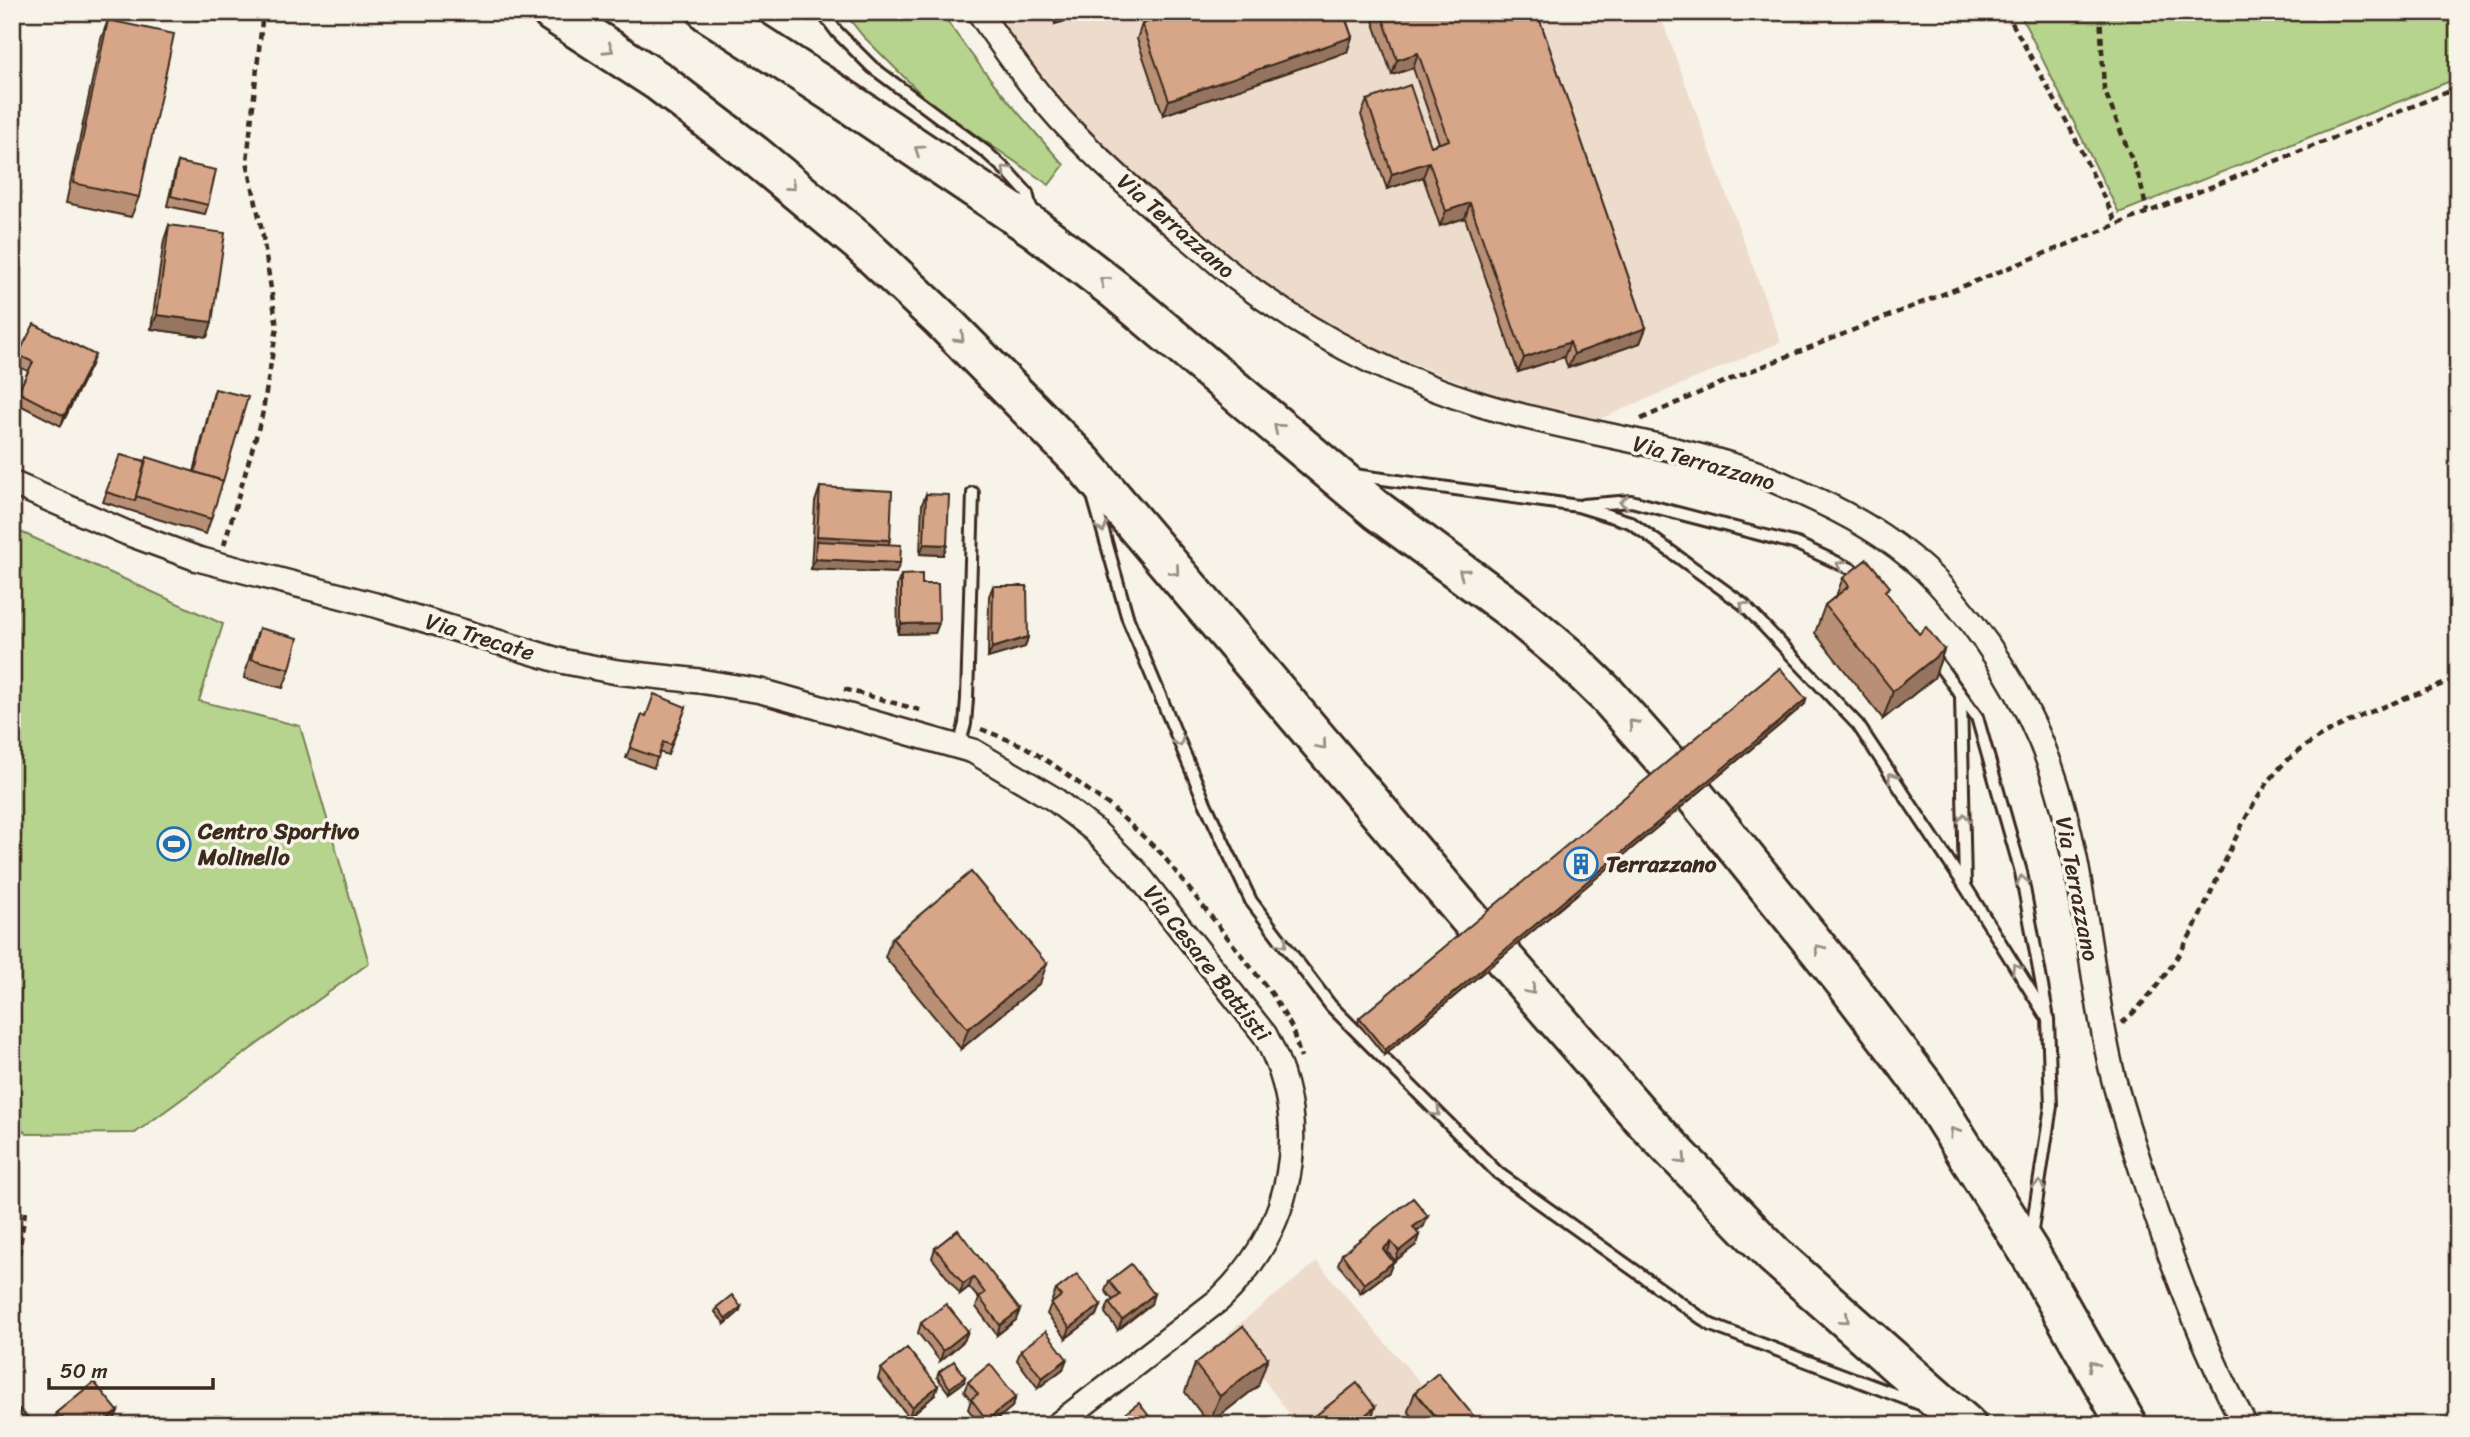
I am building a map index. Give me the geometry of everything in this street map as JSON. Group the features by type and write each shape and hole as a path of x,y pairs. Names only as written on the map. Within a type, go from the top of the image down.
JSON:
{"highway":[{"path":"552,12 658,81 752,154 858,241 941,319 1083,463 1486,939 1644,1121 1774,1255 1964,1422"},
{"path":"708,12 1036,229 1115,289 1378,511 1511,608 1607,695 1678,775 1845,982 1924,1086 2029,1252 2126,1425"}],"street":[{"name":"Via Terrazzano","path":"979,12 1058,117 1138,197 1235,277 1331,341 1409,379 1447,394 1756,473 1858,520 1903,550 1937,581 1973,624 2009,676 2051,766 2066,822 2110,1062 2141,1168 2174,1267 2221,1381 2245,1425"},
{"name":"Via Trecate","path":"12,483 127,533 198,559 375,605 561,662 761,691 962,736"},
{"name":"Via Cesare Battisti","path":"962,736 987,757 1054,799 1094,830 1136,872 1265,1035 1276,1059 1291,1117 1292,1151 1286,1191 1271,1230 1246,1270 1220,1298 1056,1425"},
{"path":"12,1420 17,1425"}],"lane":[{"path":"822,12 837,32 872,67 986,152 1009,173 1027,193 1036,229"},
{"path":"1083,463 1128,619 1205,803 1251,901 1331,1006 1498,1173 1711,1325 1964,1422"},
{"path":"1330,472 1578,506 1630,522 1743,604 1858,725 1965,886 2048,1019"},
{"path":"962,736 973,493"},
{"path":"1578,506 1631,501 1797,544 1851,569 1870,587"},
{"path":"1923,643 1977,717 2021,872 2048,1019 2051,1106 2029,1252"},
{"path":"1961,695 1965,886"}],"path":[{"path":"225,544 262,416 277,327 262,232 247,161 263,12"},
{"path":"2006,12 2068,124 2117,224"},
{"path":"2100,12 2105,89 2140,180 2147,212"},
{"path":"1606,435 1726,381 2458,88"},
{"path":"2137,1010 2179,953 2199,918 2242,826 2278,769 2306,745 2335,728 2458,678"},
{"path":"839,688 962,736 990,732 1024,746 1110,806 1161,853 1272,994 1291,1026 1302,1059"},
{"path":"12,1302 25,1212"}],"shaded area":[{"path":"989,12 1659,12 1781,342 1595,421 1486,392 1376,349 1302,312 1193,230 1069,110 1015,48"},
{"path":"1317,1262 1458,1425 1298,1425 1228,1333"}],"green space":[{"path":"844,12 941,12 1000,91 1064,165 1049,185 931,104 862,35"},
{"path":"2019,12 2458,12 2458,78 2119,213"},
{"name":"Centro Sportivo Molinello","path":"12,528 223,624 199,701 300,726 369,963 135,1133 27,1134 12,1121"}],"building":[{"path":"1176,12 1343,12 1352,37 1169,100 1142,24"},
{"path":"1381,12 1537,12 1646,328 1574,354 1570,342 1524,358 1470,203 1446,211 1429,162 1392,174 1367,100 1410,85 1431,146 1449,140 1418,53 1397,60"},
{"path":"108,20 174,34 139,197 73,183"},
{"path":"178,162 216,170 208,205 171,196"},
{"path":"169,225 225,233 212,322 157,315"},
{"path":"34,324 95,355 64,416 18,392 33,362 18,355"},
{"path":"215,389 248,397 223,481 195,472"},
{"path":"120,455 145,461 135,501 106,492"},
{"path":"147,457 223,481 211,519 136,496"},
{"path":"820,487 892,491 890,540 817,536"},
{"path":"926,494 949,495 947,545 924,544"},
{"path":"816,541 901,545 900,563 815,559"},
{"path":"1867,559 1890,587 1885,591 1919,634 1926,627 1944,650 1893,691 1825,605 1849,586 1843,578"},
{"path":"922,574 922,584 938,584 939,623 901,624 901,575"},
{"path":"993,586 1027,586 1028,637 992,648"},
{"path":"259,628 298,638 290,669 251,659"},
{"name":"Terrazzano","path":"1780,668 1806,699 1385,1050 1359,1018"},
{"path":"654,694 686,707 671,745 663,742 658,758 630,748 642,715 646,716"},
{"path":"971,872 1047,964 968,1029 892,938"},
{"path":"1413,1198 1428,1216 1413,1227 1419,1235 1399,1251 1391,1242 1383,1249 1393,1262 1364,1284 1342,1254"},
{"path":"958,1230 1020,1310 1000,1325 979,1297 985,1293 973,1277 963,1284 935,1248"},
{"path":"1131,1264 1154,1294 1122,1320 1109,1303 1120,1295 1109,1281"},
{"path":"1077,1274 1101,1305 1070,1328 1051,1304 1061,1296 1056,1290"},
{"path":"732,1295 741,1307 726,1319 717,1307"},
{"path":"946,1304 968,1331 943,1351 921,1323"},
{"path":"1243,1326 1268,1358 1220,1396 1195,1364"},
{"path":"1046,1331 1067,1359 1042,1378 1021,1350"},
{"path":"907,1348 938,1386 912,1407 881,1369"},
{"path":"954,1361 965,1377 950,1388 939,1372"},
{"path":"990,1364 1016,1397 987,1420 971,1399 978,1394 968,1382"},
{"path":"1438,1373 1481,1425 1442,1425 1415,1392"},
{"path":"94,1382 118,1411 100,1425 68,1425 57,1412"},
{"path":"1357,1383 1375,1407 1353,1425 1320,1425 1314,1417"},
{"path":"1139,1403 1149,1416 1143,1421 1146,1425 1110,1425"}],"place":[{"name":"Centro Sportivo Molinello","path":"174,844"},
{"name":"Terrazzano","path":"1581,864"}]}
